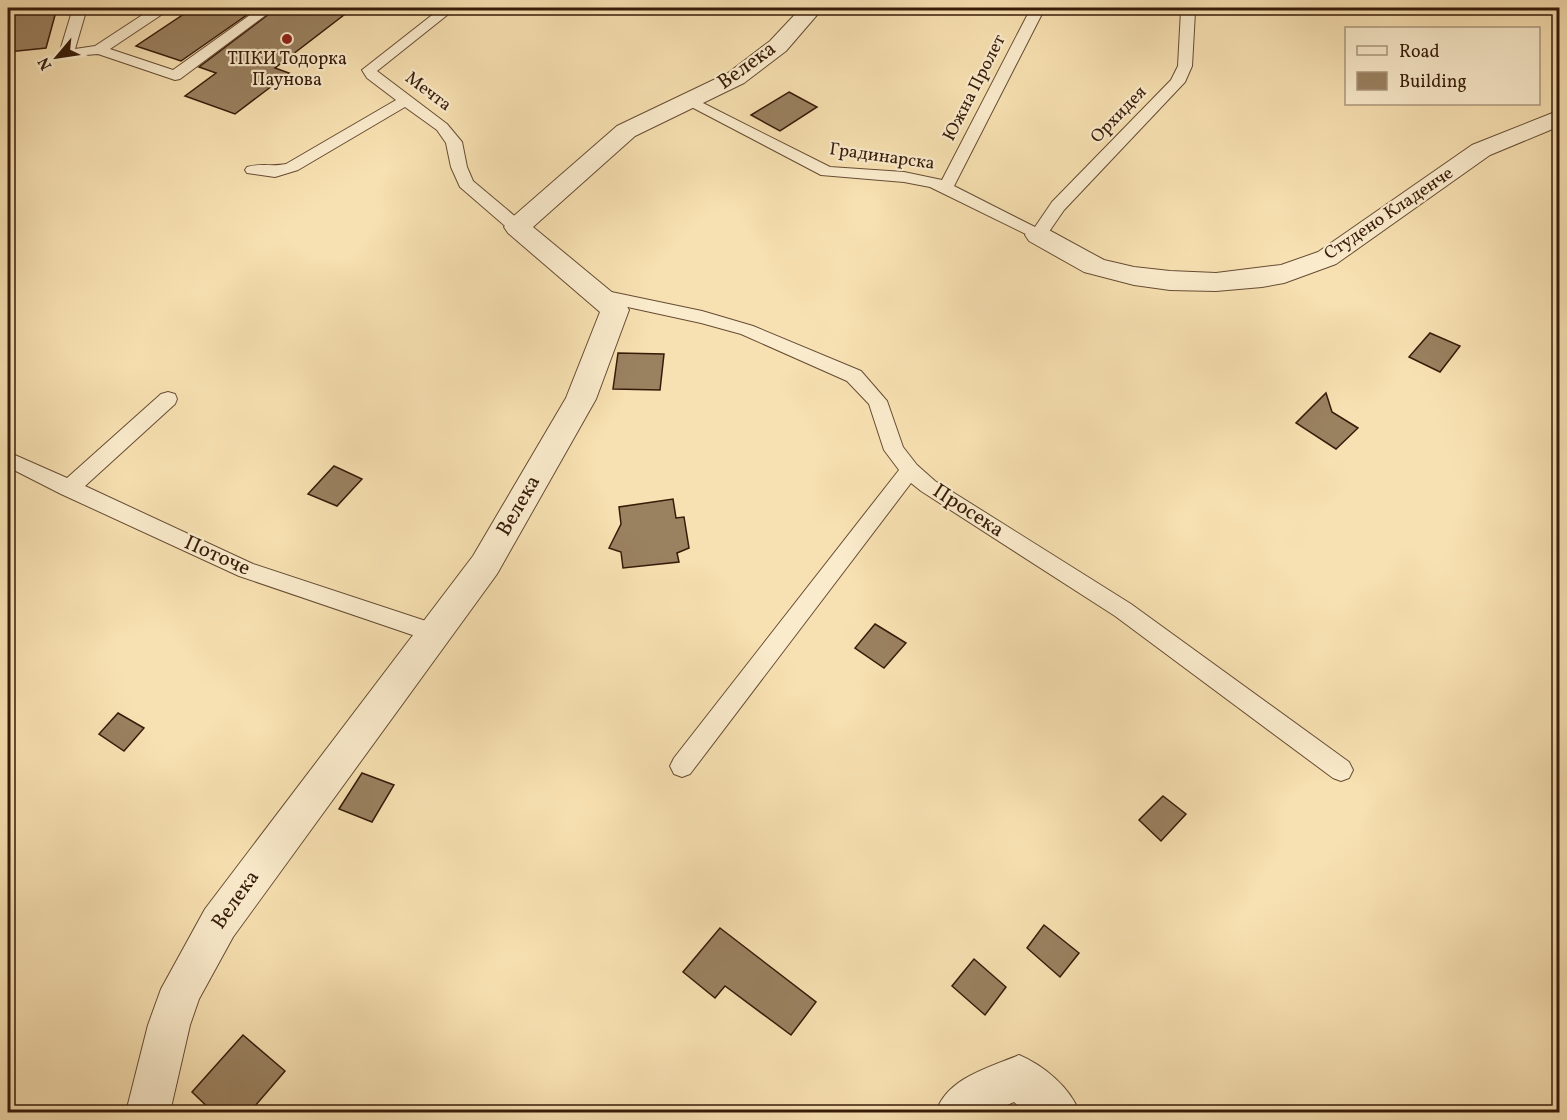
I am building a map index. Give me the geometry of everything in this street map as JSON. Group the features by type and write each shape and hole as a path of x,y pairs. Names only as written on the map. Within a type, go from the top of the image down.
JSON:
{"street":[{"name":"Велека","path":"147,1113 169,1025 182,989 219,923 485,566 581,399 615,310 517,228 626,132 736,78 778,46 812,8"},
{"name":"Студено Кладенче","path":"1038,235 1094,266 1118,274 1184,282 1238,281 1272,276 1312,265 1327,258 1481,150 1560,117"},
{"path":"958,1113 975,1098 1019,1077 1057,1113"}],"lane":[{"path":"80,8 66,54 99,50 175,76 268,8"},
{"path":"99,50 162,8"},
{"name":"Мечта","path":"449,8 369,70 372,75 442,127 454,142 459,167 466,183 517,228"},
{"name":"Южна Пролет","path":"946,187 1038,8"},
{"name":"Орхидея","path":"1038,235 1058,206 1178,82 1185,66 1188,10 1191,8"},
{"path":"253,170 275,172 292,167 406,100"},
{"name":"Градинарска","path":"688,101 827,171 921,179 946,187 1038,235"},
{"name":"Просека","path":"597,295 702,316 747,330 854,376 878,401 894,450 910,470 928,486 1123,610 1341,770"},
{"path":"68,489 168,399"},
{"name":"Поточе","path":"8,459 68,489 246,570 433,633"},
{"path":"682,766 910,470"}],"building":[{"path":"8,8 57,8 46,48 8,52"},
{"path":"193,8 257,8 181,61 136,46"},
{"path":"277,8 353,8 275,68 289,73 235,114 185,96 216,73 199,67"},
{"path":"789,92 817,107 780,131 751,115"},
{"path":"1430,333 1460,346 1440,372 1409,357"},
{"path":"618,353 664,354 660,390 613,389"},
{"path":"1326,393 1332,412 1358,428 1336,449 1296,423"},
{"path":"334,466 362,479 337,506 308,494"},
{"path":"673,499 676,518 684,517 689,548 677,553 679,562 623,568 621,552 609,548 621,524 619,507"},
{"path":"875,624 906,643 884,668 855,648"},
{"path":"118,713 144,728 124,751 99,734"},
{"path":"362,773 394,785 372,822 339,809"},
{"path":"1163,796 1186,814 1161,841 1139,820"},
{"path":"1044,925 1079,953 1060,977 1027,948"},
{"path":"720,928 816,1002 791,1035 725,986 715,998 683,972"},
{"path":"974,959 1006,987 985,1015 952,986"},
{"path":"243,1035 285,1071 249,1113 214,1113 192,1092"}],"place":[{"name":"ТПКИ Тодорка Паунова","path":"287,39"}]}
